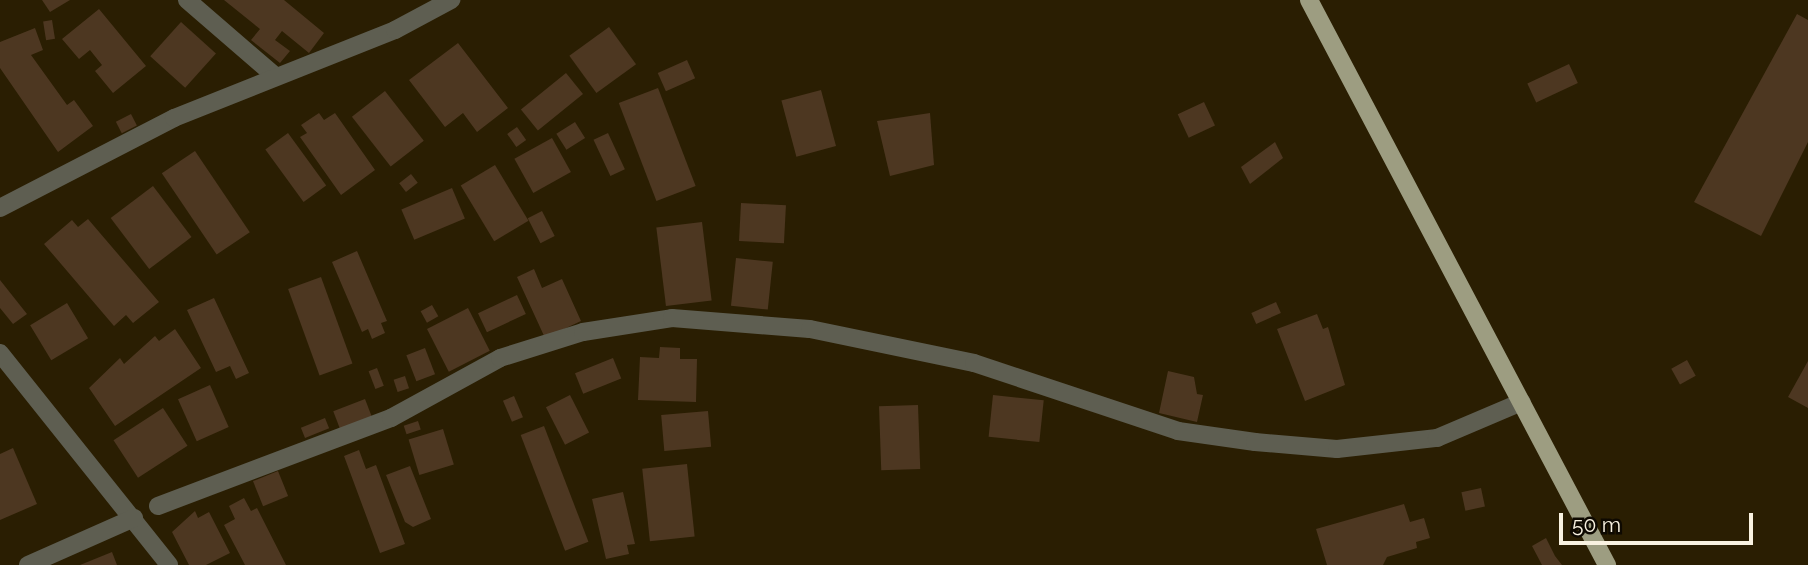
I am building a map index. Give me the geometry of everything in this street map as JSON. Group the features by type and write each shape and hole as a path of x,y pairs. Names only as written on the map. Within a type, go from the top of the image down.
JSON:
{"main road":[{"path":"1309,0 1607,565"}],"street":[{"path":"187,0 274,75"},
{"path":"0,208 274,75 395,30 452,0"},
{"path":"158,506 391,418 500,358 583,332 672,318 810,329 974,363 1178,431 1255,442 1337,449 1437,438 1522,402"},
{"path":"0,353 169,565"},
{"path":"28,565 134,518"}],"building":[{"path":"42,0 70,0 50,12"},
{"path":"224,0 284,0 324,33 309,53 282,31 275,40 290,51 280,63 251,40 260,29"},
{"path":"99,9 146,66 113,93 95,71 102,65 90,50 79,59 62,39"},
{"path":"1797,14 1808,20 1808,142 1761,236 1694,202"},
{"path":"52,20 55,39 46,40 43,21"},
{"path":"181,22 216,53 185,88 150,56"},
{"path":"609,27 636,64 596,93 569,56"},
{"path":"35,28 43,50 31,55 67,105 74,100 93,126 58,152 0,68 0,42"},
{"path":"458,43 508,108 477,132 463,113 445,127 409,80"},
{"path":"687,60 695,78 666,91 658,73"},
{"path":"1569,64 1578,83 1536,102 1527,83"},
{"path":"566,73 583,94 538,130 521,110"},
{"path":"658,88 696,186 656,201 619,103"},
{"path":"821,90 836,146 796,157 781,101"},
{"path":"385,91 424,141 391,167 352,117"},
{"path":"1204,102 1215,126 1189,138 1178,114"},
{"path":"319,113 324,120 335,113 375,170 341,195 300,137 307,133 301,125"},
{"path":"930,113 934,165 890,176 877,121"},
{"path":"131,114 137,126 122,133 116,122"},
{"path":"575,122 585,138 566,150 556,134"},
{"path":"517,127 526,140 516,147 507,134"},
{"path":"288,133 326,186 304,202 265,149"},
{"path":"608,133 625,169 610,176 593,140"},
{"path":"552,138 571,172 533,193 514,159"},
{"path":"1275,142 1283,158 1250,184 1241,167"},
{"path":"195,151 250,232 217,255 162,173"},
{"path":"495,165 528,221 494,241 461,186"},
{"path":"411,174 418,183 406,192 399,183"},
{"path":"153,186 192,237 149,269 111,218"},
{"path":"452,188 465,218 414,240 401,209"},
{"path":"741,203 786,205 784,243 739,241"},
{"path":"542,211 555,236 540,243 528,218"},
{"path":"88,219 159,302 133,323 126,315 114,326 44,244 72,220 78,227"},
{"path":"702,222 712,300 666,306 656,228"},
{"path":"357,251 387,321 381,323 385,333 372,339 368,329 362,332 332,262"},
{"path":"736,258 773,262 768,310 731,306"},
{"path":"534,269 542,288 562,279 581,321 545,338 517,277"},
{"path":"321,277 352,363 320,375 288,289"},
{"path":"0,280 27,314 13,324 0,308"},
{"path":"517,295 526,314 487,332 478,313"},
{"path":"214,298 249,373 236,379 230,366 216,372 187,310"},
{"path":"1276,302 1281,313 1256,324 1251,313"},
{"path":"67,303 88,338 51,360 30,325"},
{"path":"432,305 438,316 427,323 421,311"},
{"path":"468,308 490,351 449,372 427,329"},
{"path":"1317,314 1323,329 1328,327 1345,385 1305,401 1277,329"},
{"path":"175,329 201,368 115,426 89,388 120,358 124,364 155,336 159,341"},
{"path":"660,347 680,348 680,359 697,359 696,402 638,400 640,357 659,358"},
{"path":"425,348 435,374 416,381 406,355"},
{"path":"613,358 621,378 583,394 575,373"},
{"path":"1687,360 1696,376 1680,384 1671,369"},
{"path":"1808,361 1808,408 1788,397"},
{"path":"377,368 384,386 375,389 369,371"},
{"path":"1168,371 1194,377 1197,394 1203,395 1197,422 1159,413"},
{"path":"405,376 409,388 398,392 394,380"},
{"path":"210,385 229,427 197,441 178,399"},
{"path":"570,395 589,432 565,445 546,407"},
{"path":"993,395 1044,400 1039,442 989,437"},
{"path":"514,396 523,417 512,422 503,401"},
{"path":"365,399 372,417 340,429 333,411"},
{"path":"918,405 920,469 881,470 879,406"},
{"path":"163,408 188,446 138,478 114,440"},
{"path":"708,411 711,447 664,451 661,415"},
{"path":"325,418 329,428 305,438 301,428"},
{"path":"418,421 421,430 407,434 404,426"},
{"path":"544,426 588,542 565,551 521,435"},
{"path":"443,429 454,464 419,475 409,440"},
{"path":"13,448 37,504 0,520 0,454"},
{"path":"359,450 366,469 376,465 405,544 380,553 344,456"},
{"path":"687,464 695,537 650,541 642,469"},
{"path":"410,466 431,519 413,527 405,522 386,475"},
{"path":"278,471 288,496 263,506 253,481"},
{"path":"1481,488 1485,507 1465,511 1461,492"},
{"path":"623,492 635,544 627,545 629,554 606,559 592,499"},
{"path":"244,498 251,511 257,508 286,565 245,565 224,525 235,519 229,506"},
{"path":"1404,504 1410,522 1424,518 1430,538 1416,542 1417,548 1387,557 1383,565 1327,565 1316,529"},
{"path":"195,511 198,518 209,512 230,553 206,565 189,565 172,532"},
{"path":"1546,538 1562,565 1542,565 1532,546"},
{"path":"112,552 117,565 80,565"}]}
